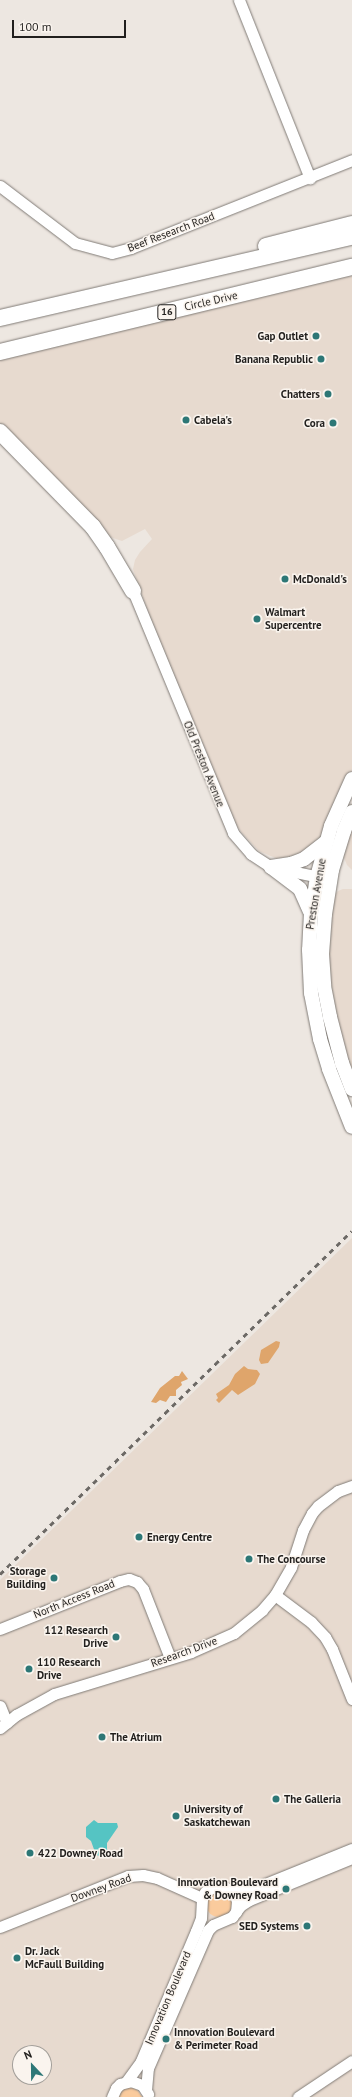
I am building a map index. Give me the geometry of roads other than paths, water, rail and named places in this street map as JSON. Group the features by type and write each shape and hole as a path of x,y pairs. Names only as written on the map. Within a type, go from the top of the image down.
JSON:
{"highway":[{"path":"74,301 128,281 352,224"},
{"path":"0,318 352,237"},
{"name":"Circle Drive","path":"0,352 352,267"},
{"path":"334,272 352,273"},
{"path":"0,432 93,527 107,547 133,591"}],"main road":[{"name":"Preston Avenue","path":"352,779 336,812 326,841 322,970 332,1028 342,1063 352,1089"},
{"name":"Preston Avenue","path":"352,812 311,913 309,963 314,1011 329,1069 352,1127"},
{"path":"271,867 291,864 304,859 326,841"},
{"path":"271,867 300,889 311,913"}],"street":[{"path":"239,0 310,178"},
{"name":"Beef Research Road","path":"0,186 75,242 112,253 131,248 352,160"},
{"name":"Old Preston Avenue","path":"133,591 228,824 238,840 251,854 271,867 324,878"},
{"name":"Research Drive","path":"4,1725 27,1708 54,1694 197,1650 234,1633 262,1610 275,1594 291,1567 303,1530 312,1513 318,1506 338,1491 352,1486"},
{"name":"North Access Road","path":"0,1629 120,1581 130,1579 138,1582 143,1589 170,1658"},
{"path":"275,1594 311,1622 325,1637 332,1649 352,1699"},
{"path":"0,1706 4,1725"},
{"path":"202,1898 205,1892 215,1886 221,1886 231,1891 250,1890 352,1849"},
{"name":"Innovation Boulevard","path":"148,2095 148,2068 203,1940 213,1925 227,1921 249,1900 352,1858"},
{"name":"Downey Road","path":"0,1927 128,1876 143,1875 157,1878 202,1898"},
{"path":"231,1891 237,1901 236,1912"},
{"name":"Innovation Boulevard","path":"112,2097 116,2088 126,2082 141,2061 199,1926 202,1898"},
{"path":"201,1910 209,1920 221,1923"},
{"path":"298,2097 352,2061"},
{"path":"126,2082 137,2082 148,2095"}],"water":[{"path":"94,1820 98,1823 117,1823 118,1827 107,1843 107,1849 111,1856 107,1858 96,1855 91,1841 86,1837 86,1827"}],"railway":[{"path":"0,1574 352,1231"}],"place":[{"name":"Gap Outlet","path":"316,336"},
{"name":"Banana Republic","path":"321,359"},
{"name":"Chatters","path":"328,394"},
{"name":"Cabela's","path":"186,420"},
{"name":"Cora","path":"333,423"},
{"name":"McDonald's","path":"285,579"},
{"name":"Walmart Supercentre","path":"257,619"},
{"name":"Energy Centre","path":"139,1537"},
{"name":"The Concourse","path":"249,1559"},
{"name":"Storage Building","path":"54,1578"},
{"name":"112 Research Drive","path":"116,1637"},
{"name":"110 Research Drive","path":"29,1669"},
{"name":"The Atrium","path":"102,1737"},
{"name":"The Galleria","path":"276,1799"},
{"name":"University of Saskatchewan","path":"176,1816"},
{"name":"422 Downey Road","path":"30,1853"},
{"name":"Innovation Boulevard & Downey Road","path":"286,1889"},
{"name":"SED Systems","path":"307,1926"},
{"name":"Dr. Jack McFaull Building","path":"17,1958"},
{"name":"Innovation Boulevard & Perimeter Road","path":"166,2039"}]}
